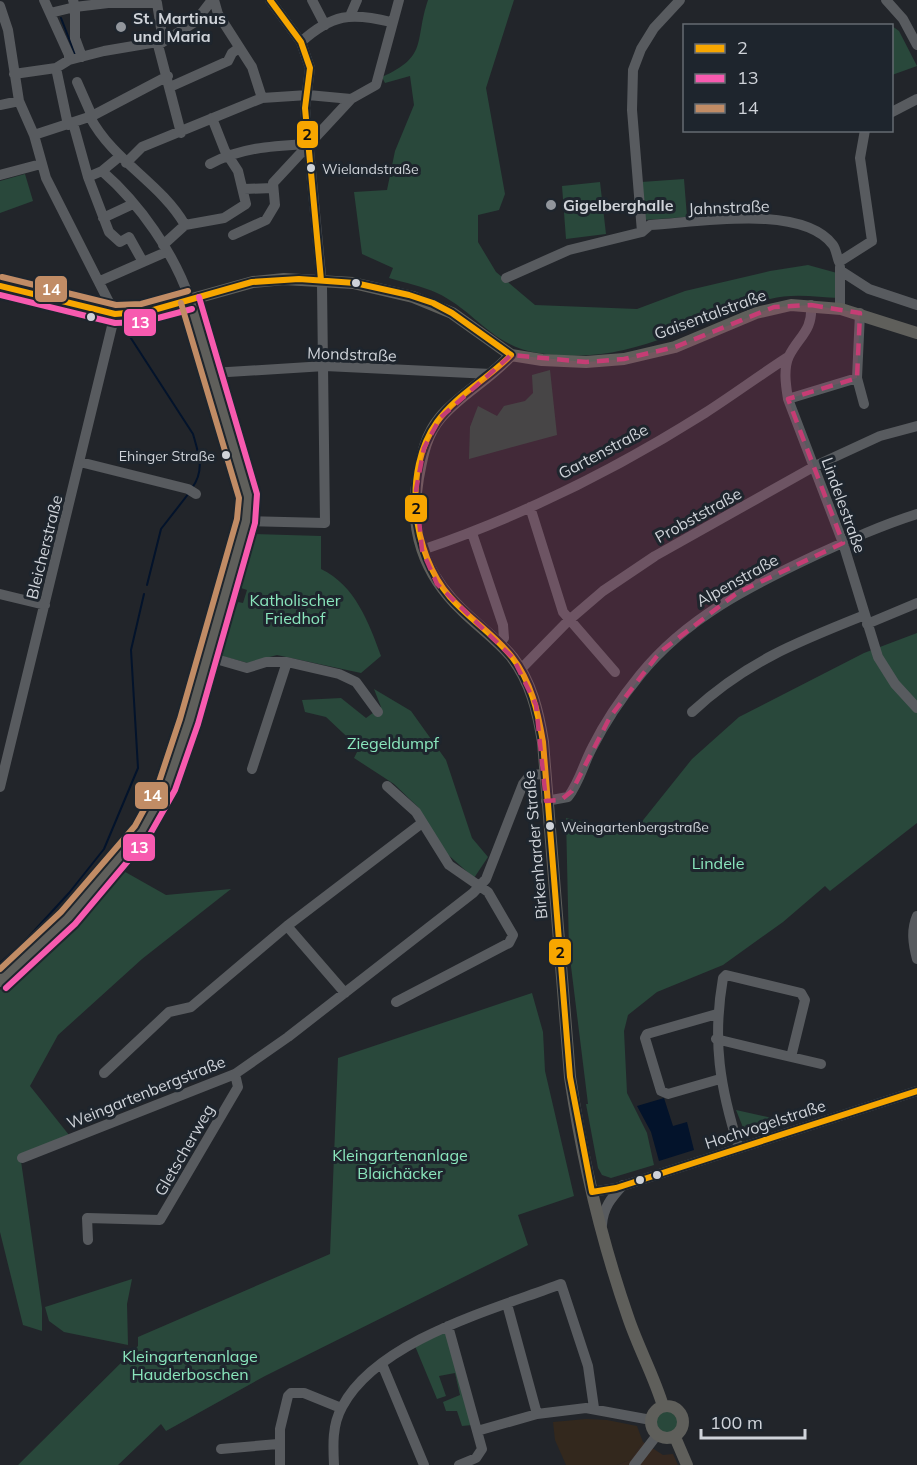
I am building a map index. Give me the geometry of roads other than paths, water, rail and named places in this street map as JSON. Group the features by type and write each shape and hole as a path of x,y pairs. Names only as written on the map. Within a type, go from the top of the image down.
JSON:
{"main road":[{"path":"0,286 115,314 142,314 253,282 321,280 367,285 439,306 511,355"},
{"path":"0,981 69,918 142,831 167,786 208,657 246,521 246,487 190,300"},
{"name":"Gaisentalstraße","path":"511,355 542,360 586,362 624,359 675,347 774,307 811,305 840,309 860,313 917,333"},
{"path":"491,374 496,346"},
{"name":"Birkenharder Straße","path":"511,355 440,418 424,447 416,490 415,521 422,550 437,584 462,611 500,643 520,670 536,705 545,774 570,1077 592,1192 628,1318 663,1406 673,1407 683,1418 682,1428 675,1437 687,1465"},
{"path":"663,1406 655,1411 651,1420 652,1428 657,1435 666,1438 675,1437"}],"street":[{"path":"44,0 69,55 69,60"},
{"path":"213,0 218,14 252,67 262,98"},
{"path":"14,74 56,68 69,60 82,57 162,46 195,22 213,0"},
{"path":"246,521 325,523 325,366 321,280 304,108 308,95 310,68 301,42 270,0"},
{"path":"312,0 325,25"},
{"path":"350,16 357,0"},
{"path":"233,235 266,220 275,205 276,192 273,183 351,99 376,85 391,22 399,0"},
{"path":"642,232 632,110 633,70 641,49 654,28 680,0"},
{"path":"886,0 903,19 917,45"},
{"path":"50,14 74,4 158,3 162,46 181,133"},
{"path":"74,4 75,38 82,57"},
{"path":"0,6 8,30 5,54 14,74 19,101 34,135 41,164 115,314"},
{"path":"301,42 325,25 350,16 363,15 391,22"},
{"path":"34,135 92,120 169,82 228,62 232,53 239,48"},
{"path":"56,68 70,124 109,232 120,242 129,237 143,262"},
{"path":"77,82 102,140 176,210 185,225"},
{"path":"88,177 123,160 142,147 262,98 308,95 351,99"},
{"path":"893,111 917,99"},
{"path":"0,105 19,101"},
{"path":"100,281 143,262 165,248 185,225 224,218 246,204 244,189 212,118"},
{"path":"840,309 840,267 872,241 860,158 865,132"},
{"path":"210,164 228,154 258,147 309,144"},
{"path":"0,175 41,164"},
{"path":"102,171 133,204 165,248 190,300"},
{"path":"244,189 273,188"},
{"path":"103,218 133,204"},
{"name":"Jahnstraße","path":"506,278 568,250 642,232 650,225 758,217 795,223 818,234 833,244 840,267 869,289 917,305"},
{"path":"788,357 810,324 811,305"},
{"path":"860,313 857,378 864,404"},
{"name":"Bleicherstraße","path":"0,787 115,314"},
{"name":"Lindelestraße","path":"788,357 785,378 788,399 843,543 878,657 895,684 917,708"},
{"name":"Gartenstraße","path":"422,550 472,533 595,475 704,414 788,357"},
{"name":"Mondstraße","path":"212,373 325,366 491,374"},
{"path":"788,399 857,378"},
{"name":"Probststraße","path":"520,670 568,621 631,571 815,466 880,436 917,426"},
{"path":"80,462 192,491"},
{"path":"530,507 568,621 615,672"},
{"name":"Alpenstraße","path":"546,801 568,796 594,745 630,688 660,652 683,632 737,593 843,543 917,514"},
{"path":"472,533 503,624 504,638 500,643"},
{"path":"0,594 45,605"},
{"path":"692,712 720,687 784,647 917,603"},
{"path":"208,657 247,668 266,662 287,662 321,668 356,682 378,712"},
{"path":"252,769 287,662"},
{"name":"Weingartenbergstraße","path":"22,1158 235,1074 345,993 480,886 497,855 523,784 530,775 545,774"},
{"path":"387,786 406,801 449,865 488,892 512,932 511,941 396,1002"},
{"path":"104,1072 169,1012 191,1007 287,926 422,823"},
{"path":"917,916 913,926 917,959"},
{"path":"287,926 345,993"},
{"path":"739,1148 720,1078 716,1039 717,1014 723,978 726,975 801,993 805,1000 791,1057"},
{"path":"717,1014 647,1034 645,1038 661,1091 668,1094 720,1078"},
{"path":"716,1039 821,1064"},
{"name":"Gletscherweg","path":"88,1240 87,1218 160,1220 238,1087 235,1074"},
{"name":"Hochvogelstraße","path":"592,1192 623,1185 917,1091"},
{"path":"602,1226 602,1214 609,1199 623,1185"},
{"path":"334,1465 334,1431 341,1408 350,1394 382,1364 412,1344 448,1326 561,1284 588,1366 594,1408"},
{"path":"507,1304 537,1414"},
{"path":"448,1326 482,1449 480,1456 459,1465"},
{"path":"382,1364 424,1465"},
{"path":"280,1465 278,1444 282,1413 291,1393 304,1393 341,1408"},
{"path":"477,1431 537,1414 594,1408 651,1420"},
{"path":"634,1465 657,1435"},
{"path":"221,1449 278,1444"}],"water":[{"path":"664,1098 673,1126 687,1122 694,1150 659,1161 651,1132 637,1106"}],"waterway":[{"path":"61,18 75,54"},
{"path":"125,329 193,434 200,469 192,488"},
{"path":"147,585 161,529 189,493"},
{"path":"0,963 23,943 69,893 104,849 138,768 131,650 144,594"}],"place":[{"name":"St. Martinus und Maria","path":"121,27"},
{"name":"Wielandstraße","path":"311,168"},
{"name":"Gigelberghalle","path":"551,205"},
{"name":"Ehinger Straße","path":"226,455"},
{"name":"Weingartenbergstraße","path":"550,826"}],"park label":[{"name":"Katholischer Friedhof","path":"295,609"},
{"name":"Ziegeldumpf","path":"393,743"},
{"name":"Lindele","path":"718,863"},
{"name":"Kleingartenanlage Blaichäcker","path":"400,1164"},
{"name":"Kleingartenanlage Hauderboschen","path":"190,1365"}]}
